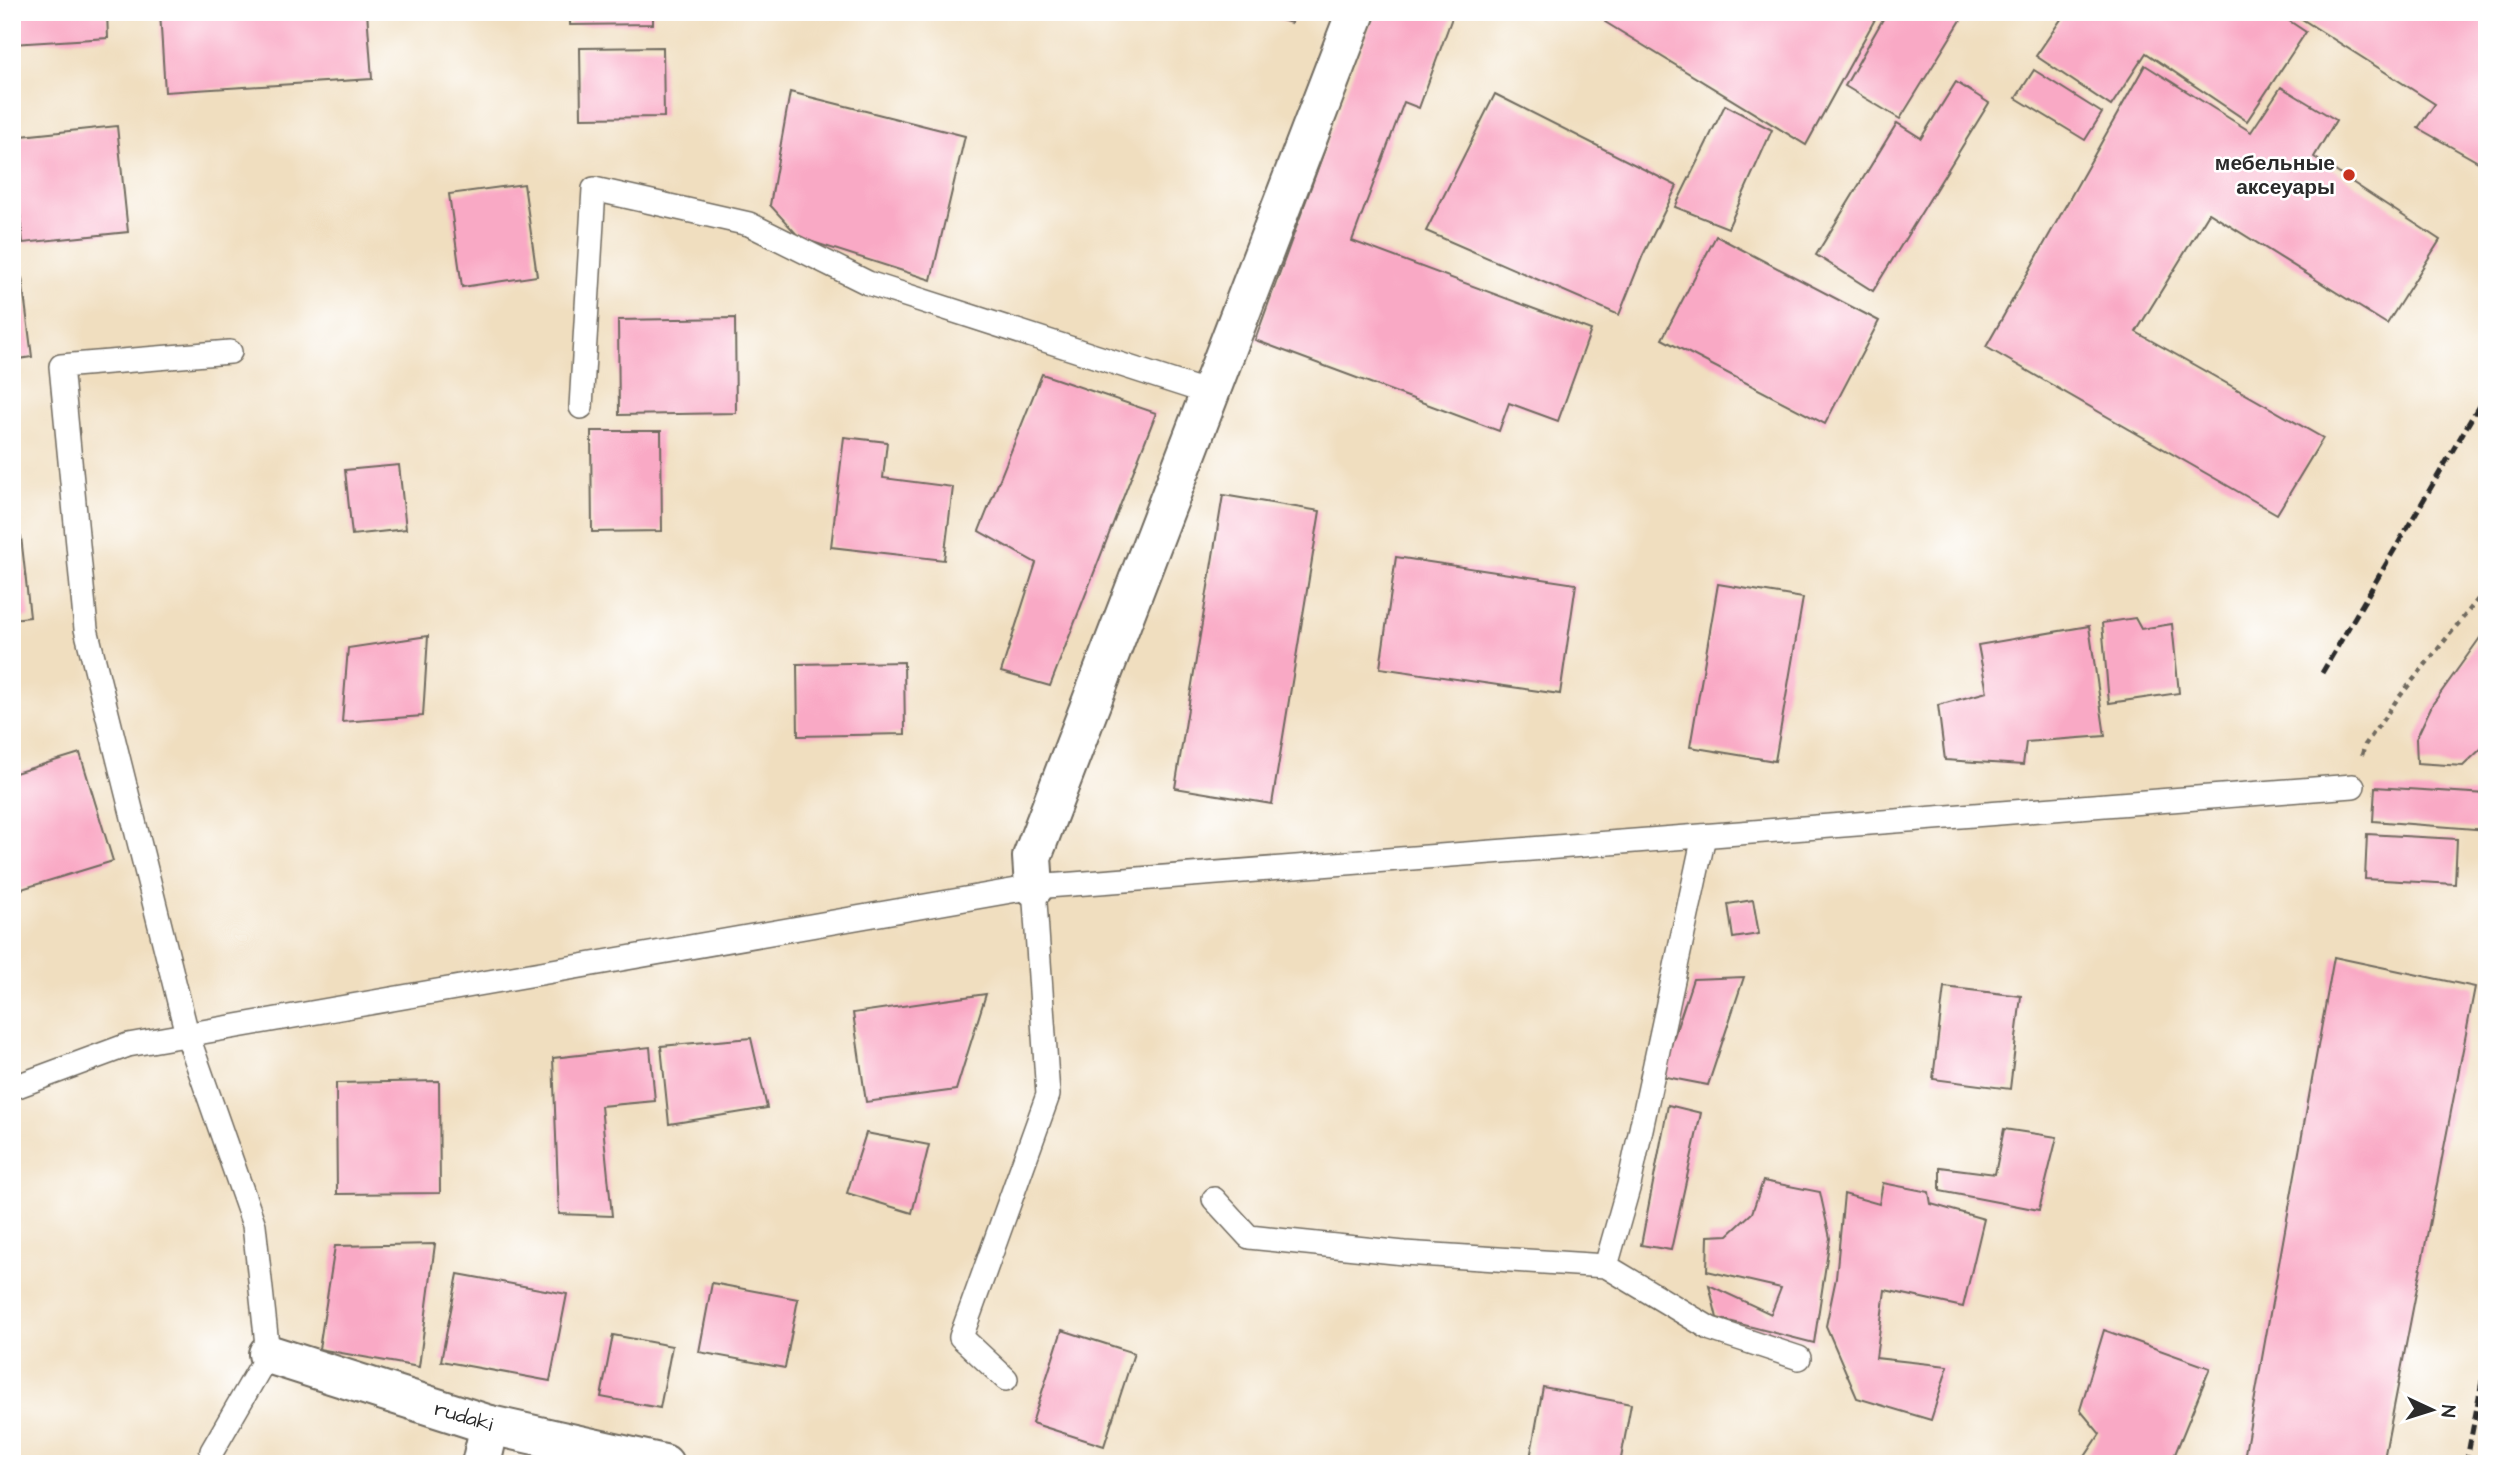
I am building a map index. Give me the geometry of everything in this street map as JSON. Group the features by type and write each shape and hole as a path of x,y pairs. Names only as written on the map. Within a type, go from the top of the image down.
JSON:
{"street":[{"path":"1034,887 1032,857 1212,394 1356,12"},
{"name":"rudaki","path":"268,1354 490,1425 664,1464"},
{"path":"481,1464 490,1425"}],"lane":[{"path":"581,407 594,189 748,225 868,284 1212,394"},
{"path":"209,1464 212,1451 268,1354 254,1225 187,1034 86,629 61,366 230,352"},
{"path":"12,1088 128,1045 1034,887 2353,786"},
{"path":"1606,1266 1629,1185 1703,836"},
{"path":"1006,1379 961,1337 1048,1095 1034,887"},
{"path":"1214,1199 1249,1237 1404,1253 1606,1266 1712,1329 1799,1358"}],"path":[{"path":"2353,786 2365,745 2487,588"}],"building":[{"path":"12,12 107,12 108,38 12,44"},
{"path":"160,12 367,12 372,79 165,92"},
{"path":"570,12 653,12 653,24 570,25"},
{"path":"1256,12 1294,12 1291,23"},
{"path":"1375,12 1454,12 1419,108 1404,102 1352,241 1591,330 1558,421 1509,403 1499,431 1255,340"},
{"path":"1610,12 1879,12 1806,145 1605,22"},
{"path":"1887,12 1966,12 1900,119 1845,86"},
{"path":"2066,12 2276,12 2306,32 2247,121 2146,53 2111,106 2036,56"},
{"path":"2291,12 2487,12 2487,167 2418,128 2435,104"},
{"path":"663,47 664,117 581,118 580,48"},
{"path":"2145,65 2251,132 2281,87 2336,120 2314,157 2440,240 2387,324 2209,213 2136,332 2323,438 2277,514 1986,347"},
{"path":"2034,70 2102,113 2085,140 2016,98"},
{"path":"1956,82 1989,103 1873,291 1816,255 1897,123 1921,138"},
{"path":"790,92 965,136 931,280 800,238 770,205"},
{"path":"1495,94 1677,186 1643,255 1619,315 1426,231"},
{"path":"1725,105 1772,130 1728,228 1675,207"},
{"path":"117,126 128,232 23,243 12,137"},
{"path":"524,184 537,276 462,287 449,194"},
{"path":"1716,236 1879,321 1825,424 1662,339"},
{"path":"22,278 32,357 12,360 12,279"},
{"path":"735,318 736,413 619,415 618,320"},
{"path":"1042,374 1156,413 1050,686 1001,672 1036,563 979,531"},
{"path":"591,431 661,431 662,531 592,532"},
{"path":"844,437 887,442 883,478 953,487 944,560 831,547"},
{"path":"399,465 406,529 352,535 345,470"},
{"path":"1223,495 1320,511 1272,804 1175,788"},
{"path":"21,536 30,617 12,619 12,537"},
{"path":"1396,557 1576,584 1560,694 1380,668"},
{"path":"1718,584 1803,598 1775,761 1690,747"},
{"path":"2135,618 2141,629 2172,624 2179,693 2109,703 2102,623"},
{"path":"2089,626 2105,736 2026,742 2023,765 1945,760 1938,705 1987,692 1978,645"},
{"path":"2487,628 2487,743 2463,766 2417,763 2416,739 2432,705"},
{"path":"428,636 423,716 342,722 348,648"},
{"path":"904,662 905,734 798,736 797,664"},
{"path":"80,753 113,861 12,892 12,774"},
{"path":"2375,787 2487,794 2487,830 2373,821"},
{"path":"2367,834 2457,839 2455,884 2365,879"},
{"path":"1753,900 1759,934 1733,938 1728,904"},
{"path":"2334,957 2475,987 2383,1464 2243,1464"},
{"path":"1744,977 1708,1085 1661,1076 1693,979"},
{"path":"1944,987 2021,996 2010,1089 1933,1079"},
{"path":"986,994 956,1090 866,1102 853,1013"},
{"path":"751,1038 767,1108 669,1124 661,1046"},
{"path":"650,1047 655,1101 601,1106 612,1216 559,1214 553,1058"},
{"path":"439,1081 440,1193 337,1194 336,1083"},
{"path":"1668,1105 1701,1113 1671,1250 1641,1245"},
{"path":"2004,1129 2057,1137 2039,1210 1940,1191 1940,1167 1995,1174"},
{"path":"866,1133 929,1145 912,1213 847,1193"},
{"path":"1763,1181 1820,1192 1830,1238 1814,1343 1717,1318 1709,1285 1771,1314 1781,1288 1707,1271 1708,1236 1728,1235 1752,1213"},
{"path":"1883,1183 1929,1192 1931,1204 1984,1219 1963,1307 1885,1290 1876,1358 1948,1366 1931,1420 1857,1398 1826,1326 1836,1278 1844,1194 1879,1204"},
{"path":"435,1244 419,1367 319,1349 335,1246"},
{"path":"458,1274 567,1294 550,1381 441,1361"},
{"path":"712,1283 798,1299 785,1368 699,1352"},
{"path":"1062,1330 1134,1353 1104,1446 1032,1423"},
{"path":"2104,1330 2210,1368 2171,1464 2080,1464 2100,1434 2080,1410"},
{"path":"613,1335 672,1346 660,1408 601,1397"},
{"path":"1543,1387 1631,1404 1620,1464 1529,1464"}],"railway":[{"path":"2322,673 2487,392"},
{"path":"2466,1464 2487,1355"}],"place":[{"name":"мебельные аксеуары","path":"2349,175"}]}
